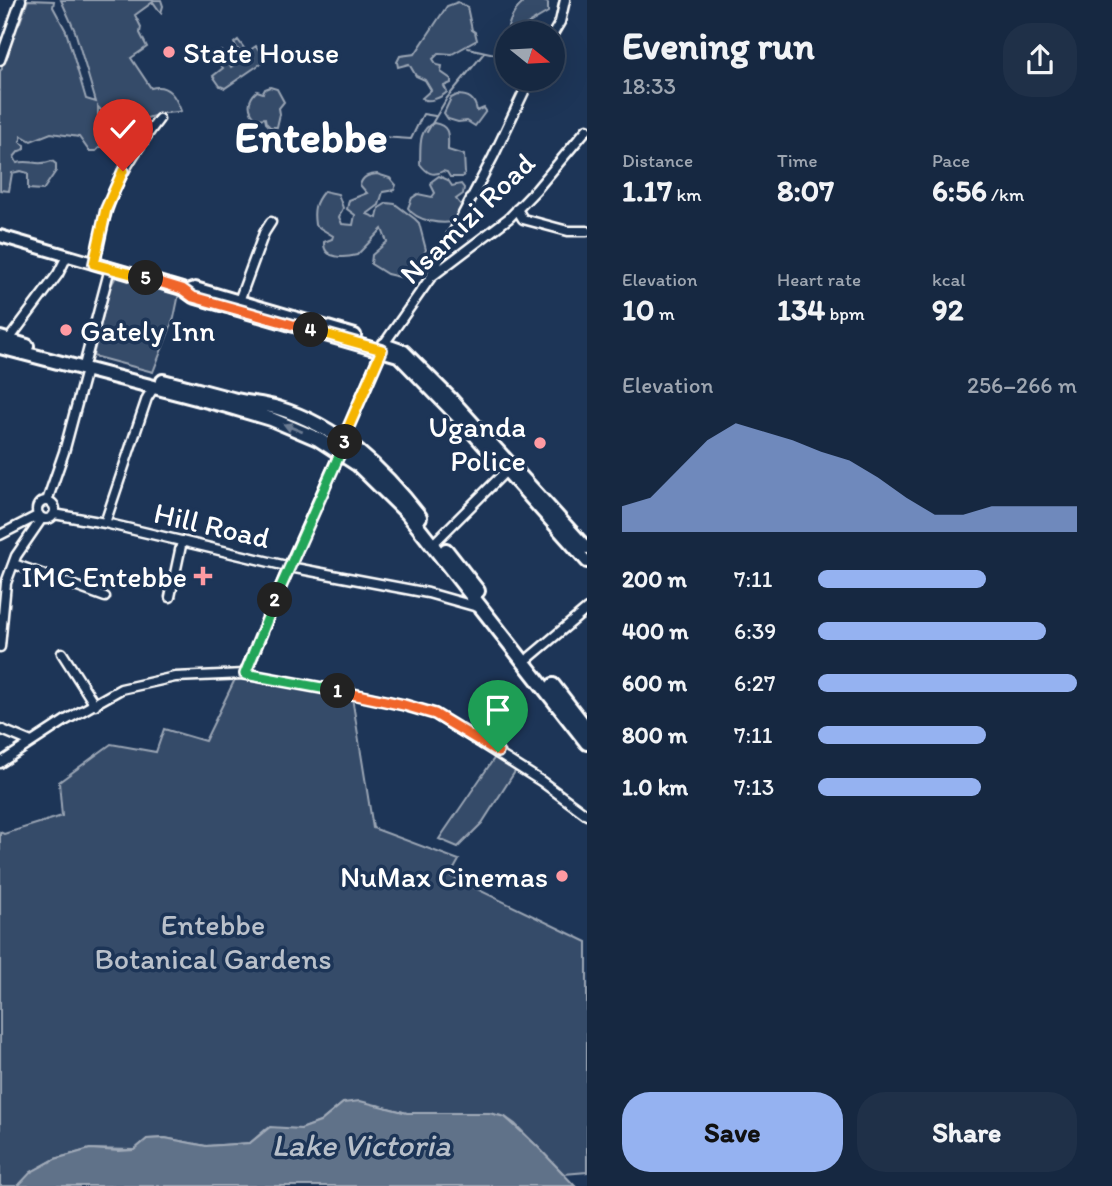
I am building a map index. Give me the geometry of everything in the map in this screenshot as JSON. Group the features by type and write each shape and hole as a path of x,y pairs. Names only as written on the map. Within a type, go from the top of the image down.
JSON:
{"highway":[{"path":"2,345 277,407 318,424 343,446 407,513 587,743"},
{"path":"86,366 271,419 318,439 343,446 389,477 587,729"}],"main road":[{"path":"0,236 186,291 193,297 404,351 587,562"},
{"path":"186,291 195,288 383,347"},
{"path":"508,468 587,548"}],"street":[{"path":"0,60 21,0"},
{"path":"560,21 565,0"},
{"path":"431,277 524,91"},
{"path":"94,264 106,209 116,184 159,119"},
{"name":"Nsamizi Road","path":"245,674 383,347 431,277 492,232 517,209 587,128"},
{"path":"517,209 523,219 568,231 587,231"},
{"path":"239,301 264,233 271,222"},
{"path":"2,345 58,274 67,256"},
{"path":"0,647 6,583 16,556 41,517 39,505 47,501 64,452 110,268"},
{"path":"106,523 147,398 154,387"},
{"path":"438,540 508,468"},
{"path":"0,535 41,517 50,518 54,514 54,506 47,501"},
{"name":"Hill Road","path":"54,514 106,523 481,608"},
{"path":"170,597 182,541"},
{"path":"14,564 105,597"},
{"path":"530,657 587,609"},
{"path":"62,653 95,705"},
{"path":"0,763 66,720 121,689 203,674 245,674 349,693 435,714 541,781 587,815"},
{"path":"0,729 31,743"}],"green space":[{"path":"28,0 54,1 53,7 66,31 86,99 96,102 75,31 61,0 161,0 161,13 153,2 135,15 147,47 131,58 151,88 167,89 174,96 181,111 122,122 106,115 98,107 98,120 111,128 123,132 125,129 132,132 145,130 133,150 128,148 124,154 118,156 101,146 96,151 89,151 79,137 51,133 31,141 22,136 20,142 25,145 25,149 14,157 17,163 52,161 56,164 56,171 43,190 28,189 28,173 21,171 12,173 9,191 0,190 1,59 8,55 16,22 20,22"},
{"path":"521,0 542,0 548,3 548,12 533,21 510,21 522,4"},
{"path":"458,2 467,7 477,40 452,54 439,53 433,59 437,65 442,66 441,72 451,79 451,83 444,86 447,92 442,96 424,100 422,98 431,90 425,80 416,76 409,64 398,67 397,62 400,56 415,54 447,6"},
{"path":"238,40 247,52 256,46 266,60 225,88 220,86 213,76 223,68 215,56 221,51 231,67 244,59 234,43"},
{"path":"270,87 277,89 284,102 279,108 277,127 270,127 265,118 257,119 250,109 254,94 257,91 263,93"},
{"path":"457,95 471,99 477,111 484,108 486,111 475,126 467,121 448,119 444,113 451,98"},
{"path":"434,123 446,129 448,150 464,155 465,173 462,177 450,177 443,171 430,173 420,164 422,135"},
{"path":"377,174 390,178 396,185 394,190 383,192 379,205 367,214 377,218 379,208 387,203 395,204 419,223 426,250 413,275 404,278 387,274 371,264 372,255 387,242 382,229 357,255 341,257 327,252 324,242 333,236 315,225 315,207 324,191 338,194 343,208 339,217 342,224 353,225 355,215 347,209 349,200 367,193 360,185 361,182 366,176"},
{"path":"439,176 448,180 452,186 461,184 464,188 463,194 456,199 464,209 457,221 431,221 417,216 408,208 412,198 418,194 432,197 435,193 432,181"},
{"path":"117,275 125,275 179,294 174,318 153,372 93,356 109,289"},
{"name":"Entebbe Botanical Gardens","path":"238,673 352,697 373,828 459,860 450,876 587,942 587,1172 564,1174 505,1117 489,1113 407,1113 377,1105 343,1103 320,1122 301,1129 265,1130 250,1143 206,1146 165,1138 147,1139 134,1150 90,1149 55,1159 32,1172 18,1186 0,1186 0,832 4,834 62,816 59,782 111,744 156,752 164,729 205,741"},
{"path":"495,757 516,770 482,823 458,847 439,839"}],"water":[{"name":"Lake Victoria","path":"360,1101 407,1113 489,1113 505,1117 575,1186 18,1186 31,1172 55,1159 90,1149 134,1150 147,1139 165,1138 206,1146 250,1143 270,1127 301,1129 320,1122 343,1103"}],"waterway":[{"path":"468,48 495,54"},
{"path":"427,132 447,98 484,53"},
{"path":"353,135 411,139 423,114 435,116"},
{"path":"439,248 454,223"}],"place":[{"name":"State House","path":"169,52"},
{"name":"Gately Inn","path":"66,330"},
{"name":"Uganda Police","path":"540,443"},
{"name":"IMC Entebbe","path":"203,576"},
{"name":"NuMax Cinemas","path":"562,876"}],"district":[{"name":"Entebbe","path":"311,136"}],"route":[{"path":"123,171 106,209 94,264 182,289 193,297 382,350 245,674 349,693 435,714 498,752"}]}
